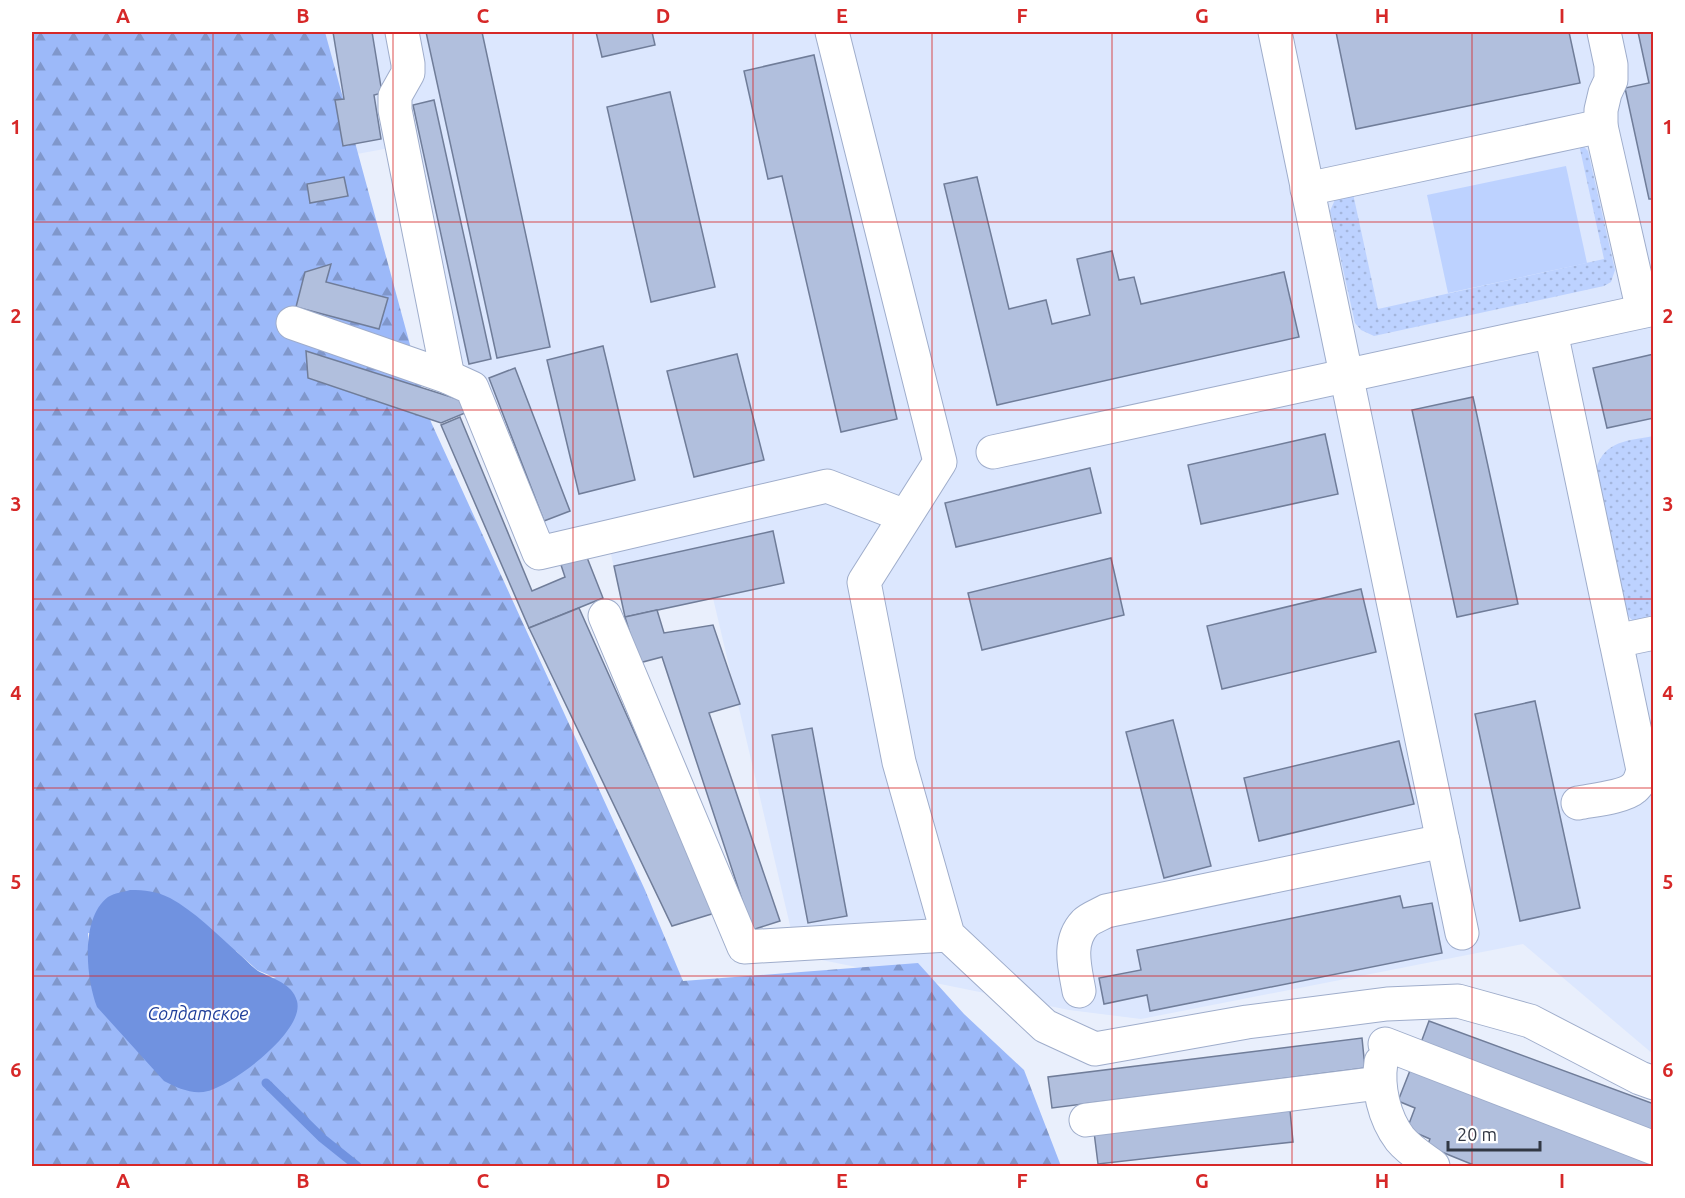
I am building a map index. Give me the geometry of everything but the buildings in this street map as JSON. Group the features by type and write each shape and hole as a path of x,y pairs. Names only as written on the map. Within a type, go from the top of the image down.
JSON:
{"lane":[{"path":"402,32 408,73 395,96 395,110 448,377"},
{"path":"832,32 940,462 864,582 899,762 948,935 1045,1026 1095,1049 1247,1022 1393,1004 1458,1001 1530,1021 1653,1083"},
{"path":"1275,32 1462,933"},
{"path":"993,452 1648,310 1601,126 1601,110 1611,80 1611,65 1604,32"},
{"path":"1307,189 1601,126"},
{"path":"293,323 448,377 472,388 539,553 827,486 905,516"},
{"path":"1551,332 1643,770 1640,781 1633,789 1623,794 1578,803"},
{"path":"605,616 744,947 948,935"},
{"path":"1616,641 1653,633"},
{"path":"1079,991 1073,959 1075,938 1086,922 1106,911 1443,841"},
{"path":"1393,1004 1379,1083 1388,1117 1401,1140 1433,1167"},
{"path":"1385,1044 1653,1148"},
{"path":"1086,1120 1379,1083"}],"shaded area":[{"path":"316,32 1653,32 1653,1054 1523,944 1141,1019 1069,1010 797,955 713,598 625,617 608,541 549,534 486,383 481,374 460,360 406,145 346,156"},
{"path":"1578,140 1588,151 1615,270 1611,282 1604,286 1374,336 1361,330 1355,323 1330,211 1337,195 1352,189 1378,309 1604,259"},
{"path":"1566,166 1587,263 1448,293 1427,195"},
{"path":"1653,436 1653,624 1648,624 1634,621 1625,611 1596,469 1600,459 1611,447 1626,441"}],"green space":[{"path":"32,32 325,32 431,422 645,890 683,981 918,963 964,1014 1024,1070 1061,1166 32,1166","holes":["88,933 236,951 257,970 276,978 90,972"]}],"water":[{"name":"Солдатское","path":"130,890 155,892 179,903 205,923 255,969 281,982 295,995 297,1013 279,1041 250,1067 220,1086 208,1091 197,1092 164,1081 97,1007 88,965 89,934 93,919 99,907 108,897"}],"waterway":[{"path":"266,1083 322,1138 357,1166"}]}
